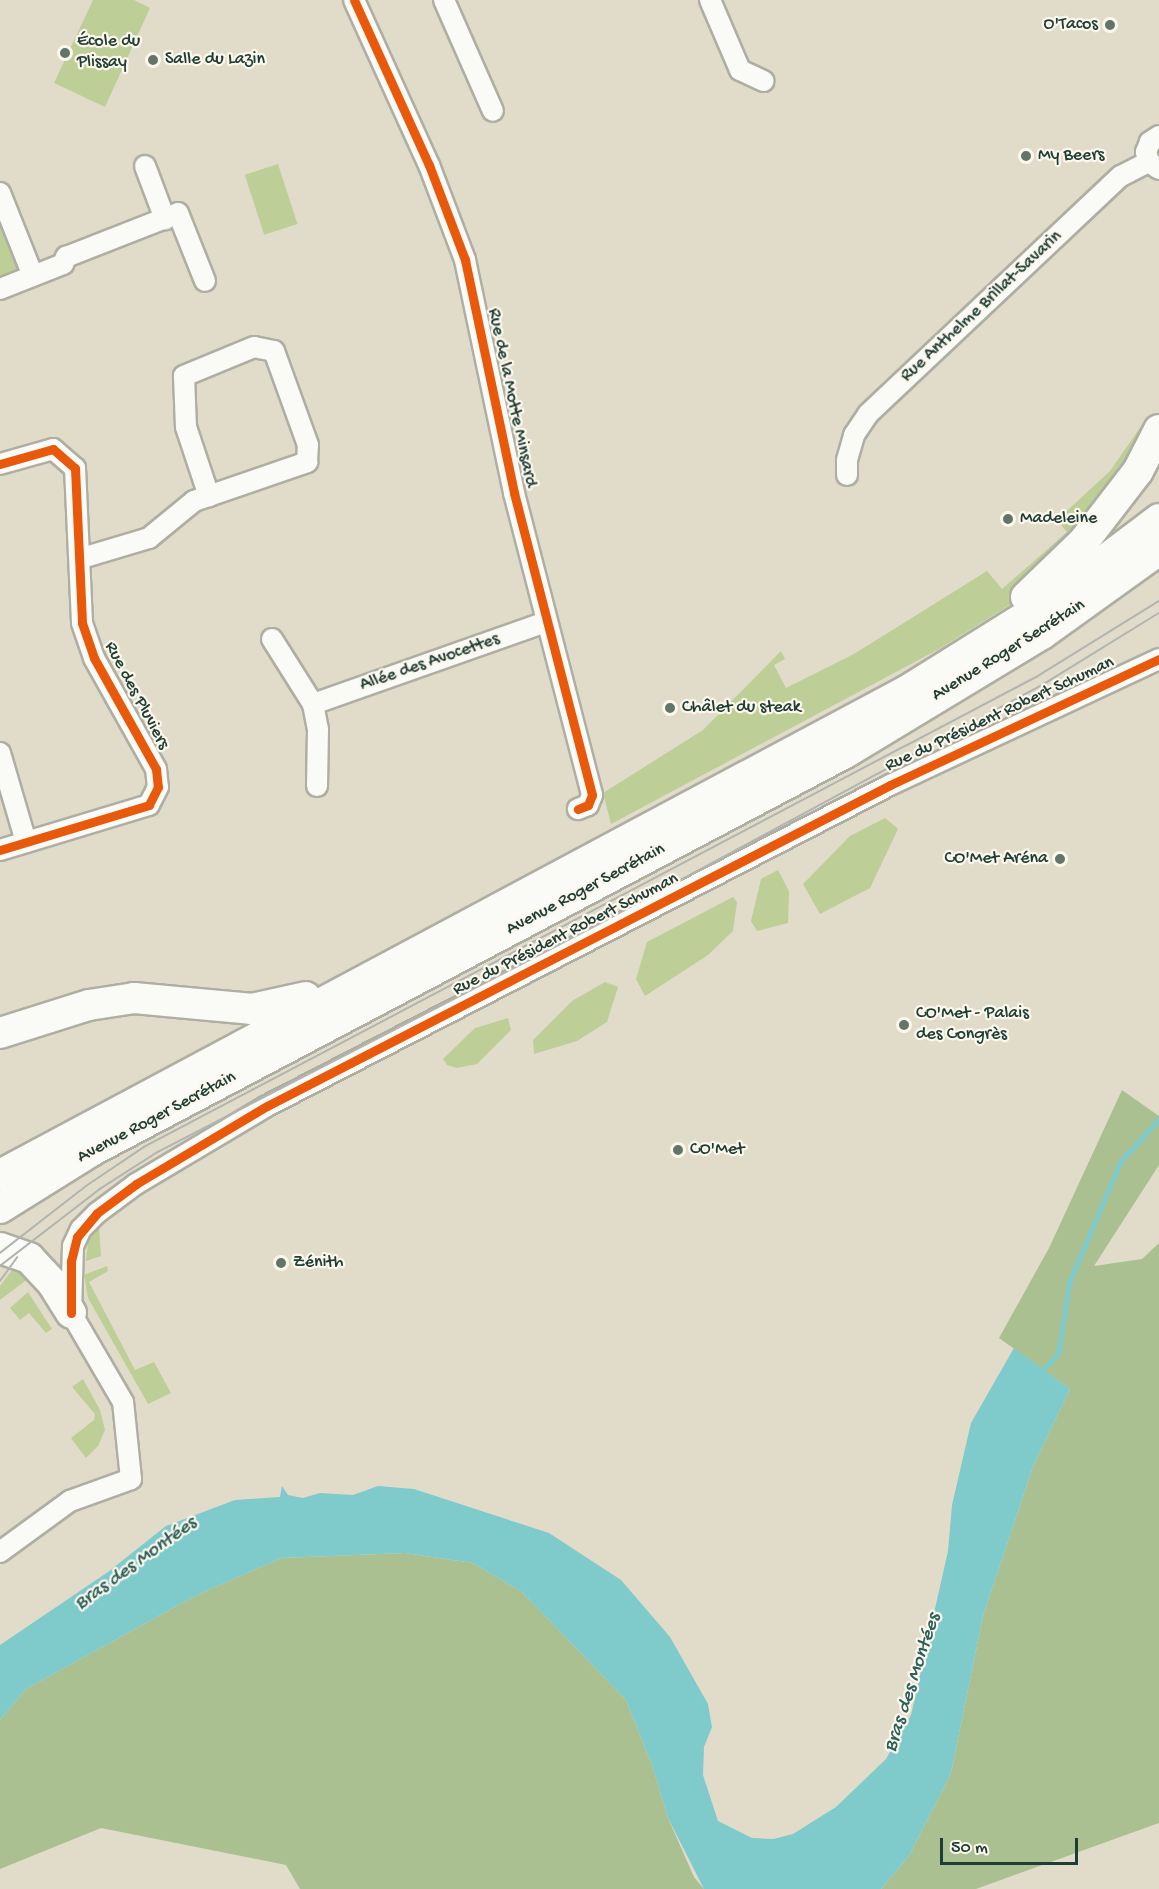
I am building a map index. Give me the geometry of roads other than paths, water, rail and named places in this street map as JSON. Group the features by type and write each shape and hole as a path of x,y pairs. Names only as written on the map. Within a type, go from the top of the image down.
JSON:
{"main road":[{"path":"623,841 822,727 1012,608 1084,541 1138,471 1159,430"},
{"name":"Avenue Roger Secrétain","path":"0,1175 360,980 908,690 1157,531"},
{"name":"Avenue Roger Secrétain","path":"0,1208 93,1150 847,752 1042,634 1157,531"},
{"path":"0,1032 89,1005 134,998 252,1009 360,980"},
{"path":"0,1248 29,1258 53,1284 71,1313"}],"street":[{"name":"Rue de la Motte Minsard","path":"354,0 429,165 465,260 514,493 592,795 588,805 578,809"},
{"path":"444,0 493,111"},
{"path":"710,0 740,70 764,81"},
{"path":"1154,165 1147,147 1159,136"},
{"name":"Rue Anthelme Brillat-Savarin","path":"847,475 847,460 854,435 868,414 1121,176 1154,165"},
{"path":"145,166 165,219"},
{"path":"0,193 33,276"},
{"path":"0,289 63,264 66,257 178,213 205,281"},
{"path":"82,558 149,538 194,501 209,496 307,462 308,445 274,351 254,346 184,376 186,427 209,496"},
{"name":"Rue des Pluviers","path":"0,464 53,449 70,460 78,477 82,622 94,658 156,769 158,788 149,805 0,850"},
{"name":"Allée des Avocettes","path":"313,704 546,622"},
{"path":"272,639 313,704 318,729 317,786"},
{"name":"Rue du Président Robert Schuman","path":"0,1552 70,1501 131,1479 123,1402 71,1313 70,1261 77,1238 98,1213 136,1184 267,1106 890,785 1159,658"},
{"path":"0,753 26,842"}],"water":[{"path":"1014,1348 1070,1389 1034,1464 983,1616 951,1773 909,1856 881,1889 704,1889 668,1818 653,1768 626,1700 522,1592 473,1563 405,1553 281,1558 193,1597 26,1689 0,1720 0,1645 108,1572 166,1526 235,1500 280,1497 282,1486 288,1495 303,1498 320,1493 353,1495 378,1486 414,1489 549,1533 621,1580 670,1637 708,1704 712,1727 704,1747 703,1775 718,1821 752,1838 773,1839 793,1834 836,1807 886,1759 911,1715 948,1551 952,1505 971,1423"}],"waterway":[{"name":"Bras des Montées","path":"1038,1374 1058,1354 1069,1283 1120,1162 1159,1119"}],"tram line":[{"path":"0,1253 86,1186 144,1147 1038,676 1159,601"},
{"path":"0,1266 100,1189 156,1153 601,923 1044,684 1159,613"},
{"path":"0,1281 17,1258"}],"place":[{"name":"O'Tacos","path":"1110,25"},
{"name":"École du Plissay","path":"65,53"},
{"name":"Salle du Lazin","path":"153,60"},
{"name":"My Beers","path":"1026,156"},
{"name":"Madeleine","path":"1008,519"},
{"name":"Châlet du steak","path":"670,708"},
{"name":"CO'Met Aréna","path":"1060,859"},
{"name":"CO'Met - Palais des Congrès","path":"904,1025"},
{"name":"CO'Met","path":"678,1150"},
{"name":"Zénith","path":"281,1263"}]}
